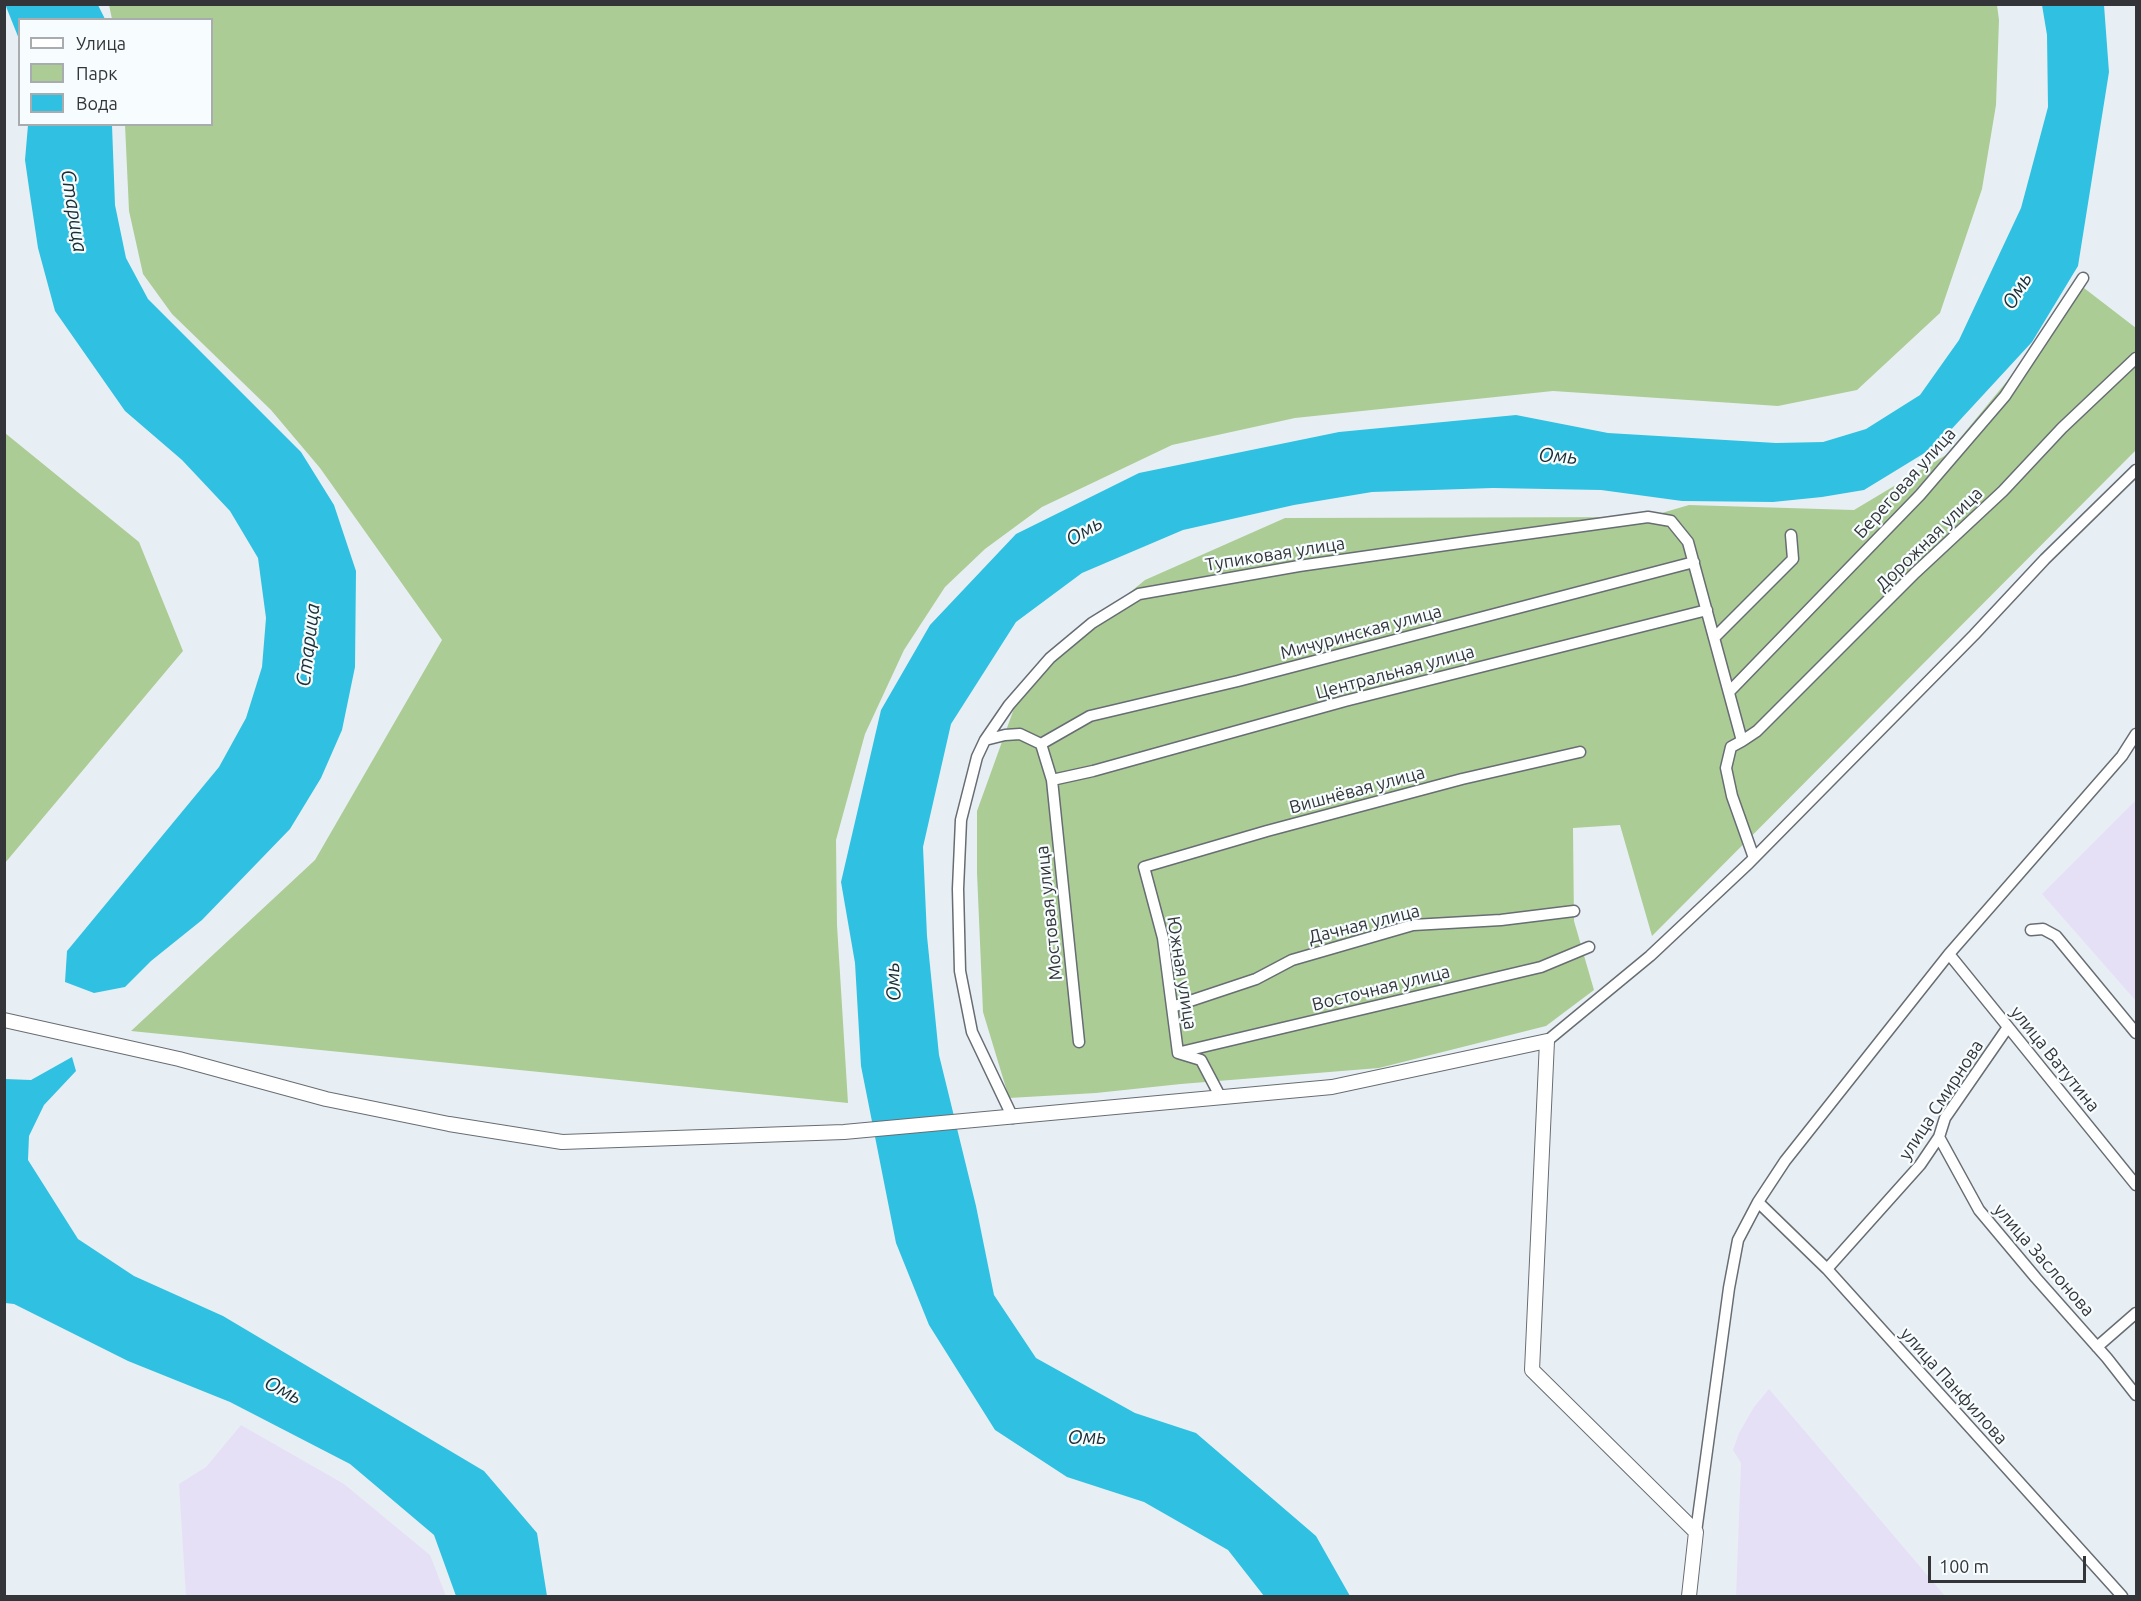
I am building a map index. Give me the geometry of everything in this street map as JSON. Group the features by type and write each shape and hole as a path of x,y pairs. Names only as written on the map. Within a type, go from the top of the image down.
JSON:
{"main road":[{"path":"4,1020 179,1059 326,1099 449,1124 562,1142 844,1132 1332,1087 1547,1041 1532,1370 1696,1532 1689,1596"}],"street":[{"name":"Береговая улица","path":"1729,692 1920,495 2005,396 2083,278"},
{"name":"Дорожная улица","path":"1754,858 1732,796 1726,768 1731,747 1757,731 1915,573 2003,491 2062,428 2136,358"},
{"path":"1547,1041 1650,956 1754,858 1974,635 2045,559 2136,470"},
{"name":"Тупиковая улица","path":"1009,1118 972,1032 960,970 958,889 961,820 977,757 985,740 1009,705 1050,658 1092,623 1139,594 1299,566 1648,518 1671,521 1688,542 1694,562"},
{"path":"1714,638 1792,559 1791,535"},
{"path":"1694,562 1742,741"},
{"name":"Мичуринская улица","path":"1041,744 1090,716 1239,681 1694,562"},
{"name":"Центральная улица","path":"1052,780 1093,771 1345,701 1707,610"},
{"path":"985,740 1020,734 1041,744"},
{"path":"1696,1532 1738,1240 1758,1202 1785,1161 1949,954 2122,756 2136,734"},
{"name":"Мостовая улица","path":"1041,744 1052,780 1079,1042"},
{"name":"Вишнёвая улица","path":"1144,867 1462,778 1580,752"},
{"name":"Южная улица","path":"1144,867 1163,938 1178,1053 1201,1060 1221,1098"},
{"name":"Дачная улица","path":"1172,1007 1256,978 1293,960 1413,926 1501,920 1574,911"},
{"path":"2031,930 2043,929 2056,936 2136,1033"},
{"name":"Восточная улица","path":"1178,1053 1541,967 1589,947"},
{"name":"улица Ватутина","path":"1949,954 2136,1185"},
{"name":"улица Смирнова","path":"1827,1269 1920,1165 1939,1137 1946,1118 2008,1028"},
{"name":"улица Заслонова","path":"1939,1137 1979,1210 2136,1395"},
{"name":"улица Панфилова","path":"1758,1202 1827,1269 2122,1596"},
{"path":"2097,1347 2136,1313"}],"shaded area":[{"path":"2136,800 2136,1001 2042,894"},
{"path":"1769,1389 1945,1596 1736,1596 1741,1463 1733,1450 1739,1433 1754,1407"},
{"path":"241,1425 344,1484 430,1555 446,1596 186,1596 179,1484 206,1467"}],"green space":[{"path":"109,5 1997,5 1999,20 1996,105 1982,189 1940,313 1857,390 1778,406 1553,391 1295,418 1172,445 1042,507 985,549 945,587 904,650 865,734 836,840 837,925 848,1103 131,1031 315,860 442,640 320,468 271,410 172,314 143,274 129,211 125,126 213,126 213,18 112,18"},
{"path":"2084,288 2136,328 2136,450 1652,936 1620,825 1573,828 1574,921 1594,990 1546,1026 1379,1068 1096,1093 1009,1098 983,1012 977,873 977,811 1025,678 1145,580 1285,518 1648,517 1689,505 1854,510 1946,455"},
{"path":"5,433 139,542 183,651 5,863"}],"water":[{"path":"5,4 98,5 104,18 18,18 18,36"},
{"name":"Омь","path":"2042,5 2104,5 2109,72 2078,266 2032,342 1936,446 1864,490 1822,497 1773,502 1682,501 1601,490 1493,488 1372,492 1294,505 1183,530 1082,573 1016,622 951,724 923,847 927,936 939,1055 976,1206 994,1295 1036,1358 1135,1413 1196,1433 1316,1536 1350,1596 1264,1596 1228,1550 1144,1502 1067,1477 995,1430 929,1325 896,1243 861,1066 855,963 841,882 881,710 930,625 1016,534 1139,473 1339,432 1516,415 1608,433 1776,443 1823,442 1866,429 1920,395 1959,340 2021,208 2048,107 2047,35"},
{"name":"Старица","path":"28,126 112,126 115,205 126,258 148,299 301,452 334,505 356,571 355,667 342,730 321,778 290,829 202,920 151,961 125,987 94,993 65,982 67,951 219,767 246,718 262,667 266,618 258,558 230,511 182,460 125,411 55,311 38,248 25,160"},
{"name":"Омь","path":"72,1057 76,1071 44,1105 29,1136 28,1160 78,1239 134,1276 223,1316 484,1471 537,1533 547,1596 456,1596 434,1535 350,1464 230,1402 128,1361 14,1304 5,1303 5,1079 31,1080"}]}
